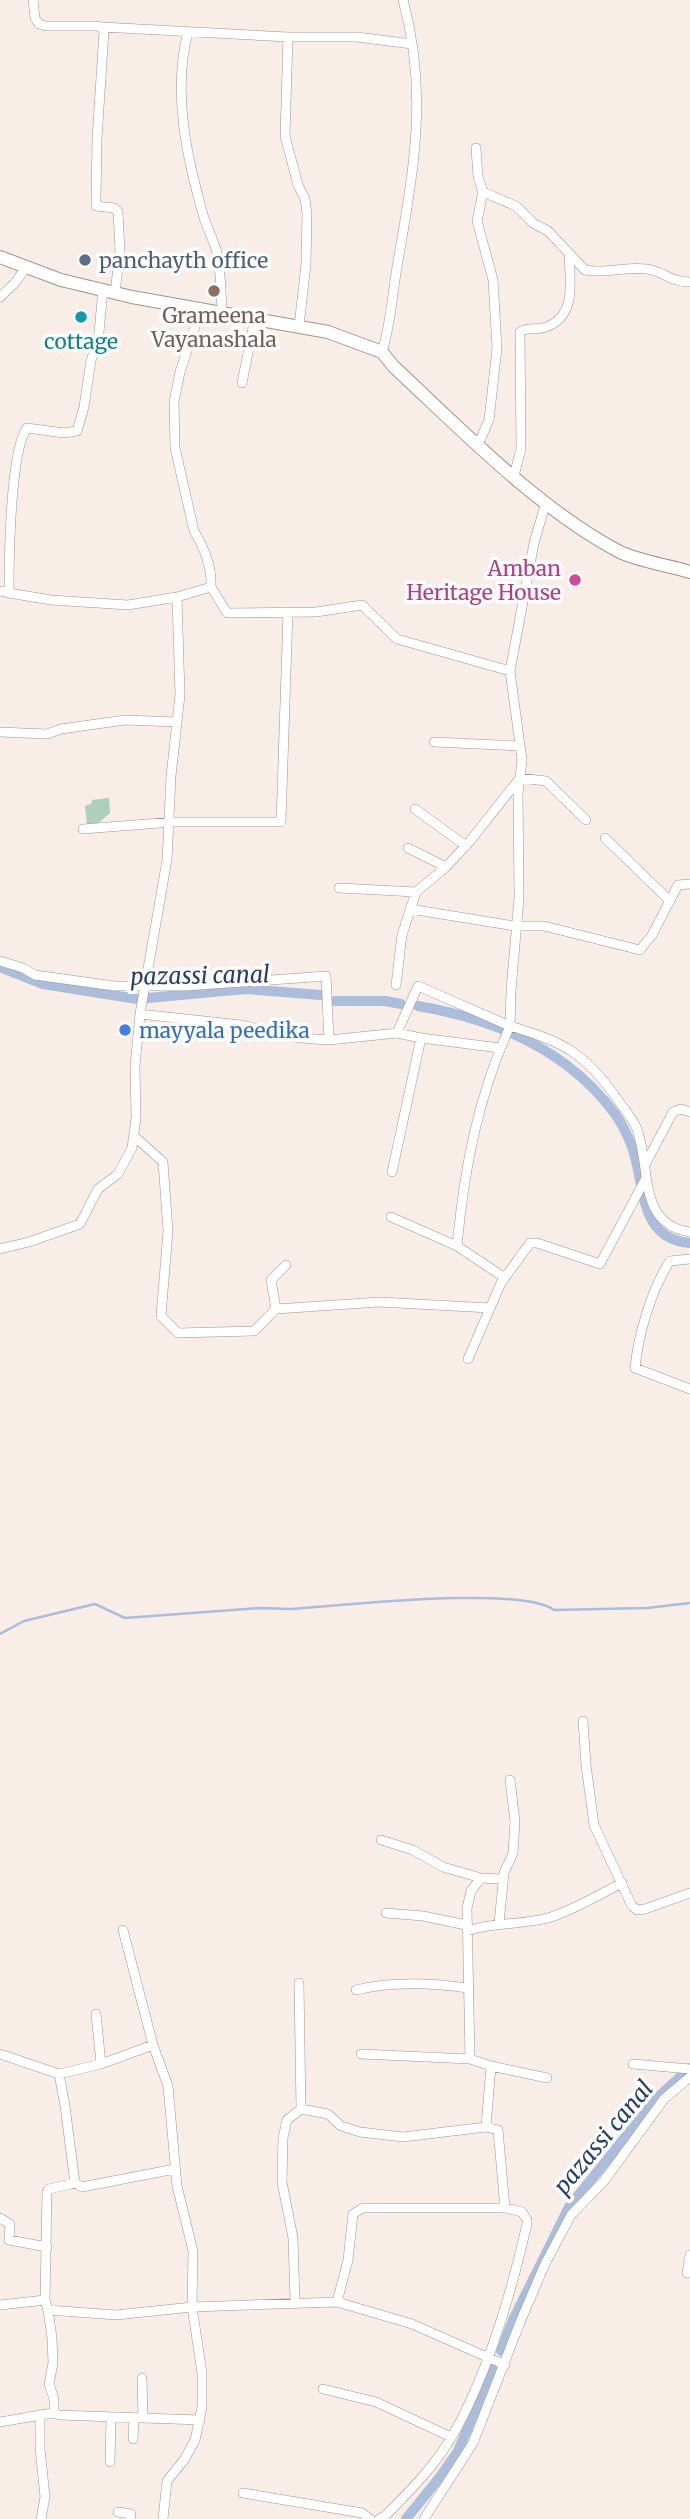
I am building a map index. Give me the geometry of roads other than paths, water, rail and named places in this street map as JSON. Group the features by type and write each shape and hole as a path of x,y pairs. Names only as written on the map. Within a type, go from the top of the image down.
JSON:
{"main road":[{"path":"0,257 61,280 328,332 382,352 394,367 478,445 575,524 620,552 690,572"}],"street":[{"path":"33,0 35,18 39,24 288,37 357,37 412,44"},
{"path":"382,352 390,329 396,271 416,155 417,112 412,44 403,0"},
{"path":"102,27 104,54 98,116 96,206 114,208 118,212 120,250 98,343 91,360 84,407 77,431 64,433 27,428 19,443 5,592 51,600 128,605 177,597 211,587"},
{"path":"188,32 182,54 180,80 187,144 204,217 216,253 222,312"},
{"path":"288,37 285,136 298,185 305,199 307,214 306,264 299,326"},
{"path":"475,148 478,177 483,192 477,221 492,280 497,348 489,420 478,445"},
{"path":"483,192 516,206 533,223 548,231 585,270 594,272 650,269 674,281 690,282"},
{"path":"514,477 521,449 520,332 527,328 540,329 550,326 558,321 570,304 569,255"},
{"path":"0,297 27,267"},
{"path":"201,309 180,372 174,402 175,448 194,531 212,574 211,587 227,613 316,612 362,605 397,639 510,671"},
{"path":"242,383 255,318"},
{"path":"457,1246 469,1149 500,1048 510,1026 519,898 518,794 523,761 510,671 534,543 546,502"},
{"path":"0,1249 80,1224 98,1189 118,1174 132,1148 136,1118 135,1066 140,1010 167,860 167,823 180,695 177,597"},
{"path":"83,829 167,823 281,822 288,612"},
{"path":"0,732 47,734 61,729 120,721 177,722"},
{"path":"434,742 520,746"},
{"path":"520,778 546,781 586,820"},
{"path":"396,985 402,935 416,892 466,846 520,778"},
{"path":"415,809 466,846"},
{"path":"605,838 670,901"},
{"path":"408,848 446,867"},
{"path":"411,909 516,926 544,926 640,950 653,934 678,885 690,884"},
{"path":"339,888 416,892"},
{"path":"0,961 46,977 89,984 145,987 326,976 329,1040"},
{"path":"397,1033 418,986 510,1026 547,1037 576,1053 595,1069 635,1126 646,1163 646,1178 653,1208 664,1222 676,1230 690,1232"},
{"path":"140,1010 240,1025 301,1038 329,1040 397,1033 500,1048"},
{"path":"392,1172 421,1038"},
{"path":"646,1163 673,1112 690,1112"},
{"path":"134,1136 163,1162 168,1231 161,1316 178,1333 254,1331 276,1309 379,1301 490,1308"},
{"path":"468,1359 505,1278 530,1243 600,1264 646,1178"},
{"path":"391,1217 457,1246 505,1278"},
{"path":"690,1259 670,1261 661,1274 644,1325 635,1368 690,1388"},
{"path":"276,1309 271,1280 286,1265"},
{"path":"583,1721 594,1825 632,1906 637,1910 645,1909 690,1893"},
{"path":"499,1923 503,1879 513,1853 516,1821 510,1780"},
{"path":"381,1840 413,1850 443,1867 481,1878 503,1879"},
{"path":"470,2059 467,1928 471,1891 481,1878"},
{"path":"386,1913 423,1916 467,1928 545,1919 622,1883"},
{"path":"123,1930 153,2045 168,2086 177,2186 193,2251 192,2308 202,2373 200,2420 192,2448 167,2481 163,2519"},
{"path":"299,1983 301,2109"},
{"path":"356,1990 372,1986 429,1983 468,1989"},
{"path":"96,2014 101,2064"},
{"path":"0,2054 59,2074 101,2064 153,2045"},
{"path":"361,2054 470,2059 547,2078"},
{"path":"633,2064 690,2069"},
{"path":"486,2127 491,2066"},
{"path":"59,2074 75,2183 82,2188 175,2169"},
{"path":"424,2519 473,2443 545,2264 571,2214 604,2180 664,2099 690,2077"},
{"path":"301,2109 328,2114 341,2126 360,2132 403,2137 486,2127 498,2130 505,2208"},
{"path":"295,2302 293,2238 282,2182 283,2138 288,2120 301,2109"},
{"path":"54,2414 54,2399 49,2384 53,2351 47,2305 47,2192 49,2189 75,2183"},
{"path":"337,2302 348,2260 353,2214 363,2208 505,2208 522,2212 525,2216 527,2224 517,2267 488,2358 451,2437 421,2480 379,2519"},
{"path":"0,2218 10,2224 9,2240 47,2246"},
{"path":"690,2255 687,2273 690,2273"},
{"path":"0,2305 47,2305 116,2315 192,2308 337,2302 412,2324 505,2365"},
{"path":"133,2439 139,2418 142,2378"},
{"path":"323,2389 376,2402 451,2437"},
{"path":"0,2422 54,2414 200,2420"},
{"path":"40,2415 45,2497 41,2519"},
{"path":"110,2462 111,2417"},
{"path":"243,2493 362,2513 370,2519"},
{"path":"118,2512 131,2514 130,2519"}],"waterway":[{"name":"pazassi canal","path":"0,967 43,984 137,999 246,989 320,995"},
{"name":"pazassi canal","path":"335,1001 385,1001 401,1004"},
{"name":"pazassi canal","path":"418,1006 474,1019 501,1029 552,1055 575,1072 615,1114 624,1129 634,1152 644,1199 654,1224 674,1240 690,1243"},
{"path":"0,1634 24,1621 95,1604 125,1618 427,1599 505,1599 535,1603 554,1610 647,1608 690,1603"},
{"name":"pazassi canal","path":"501,2351 513,2320 569,2207 656,2099 690,2068"},
{"name":"pazassi canal","path":"406,2519 458,2451 493,2369"}],"place":[{"name":"panchayth office","path":"85,260"},
{"name":"Grameena Vayanashala","path":"214,291"},
{"name":"cottage","path":"81,317"},
{"name":"Amban Heritage House","path":"575,580"},
{"name":"mayyala peedika","path":"125,1030"}]}
